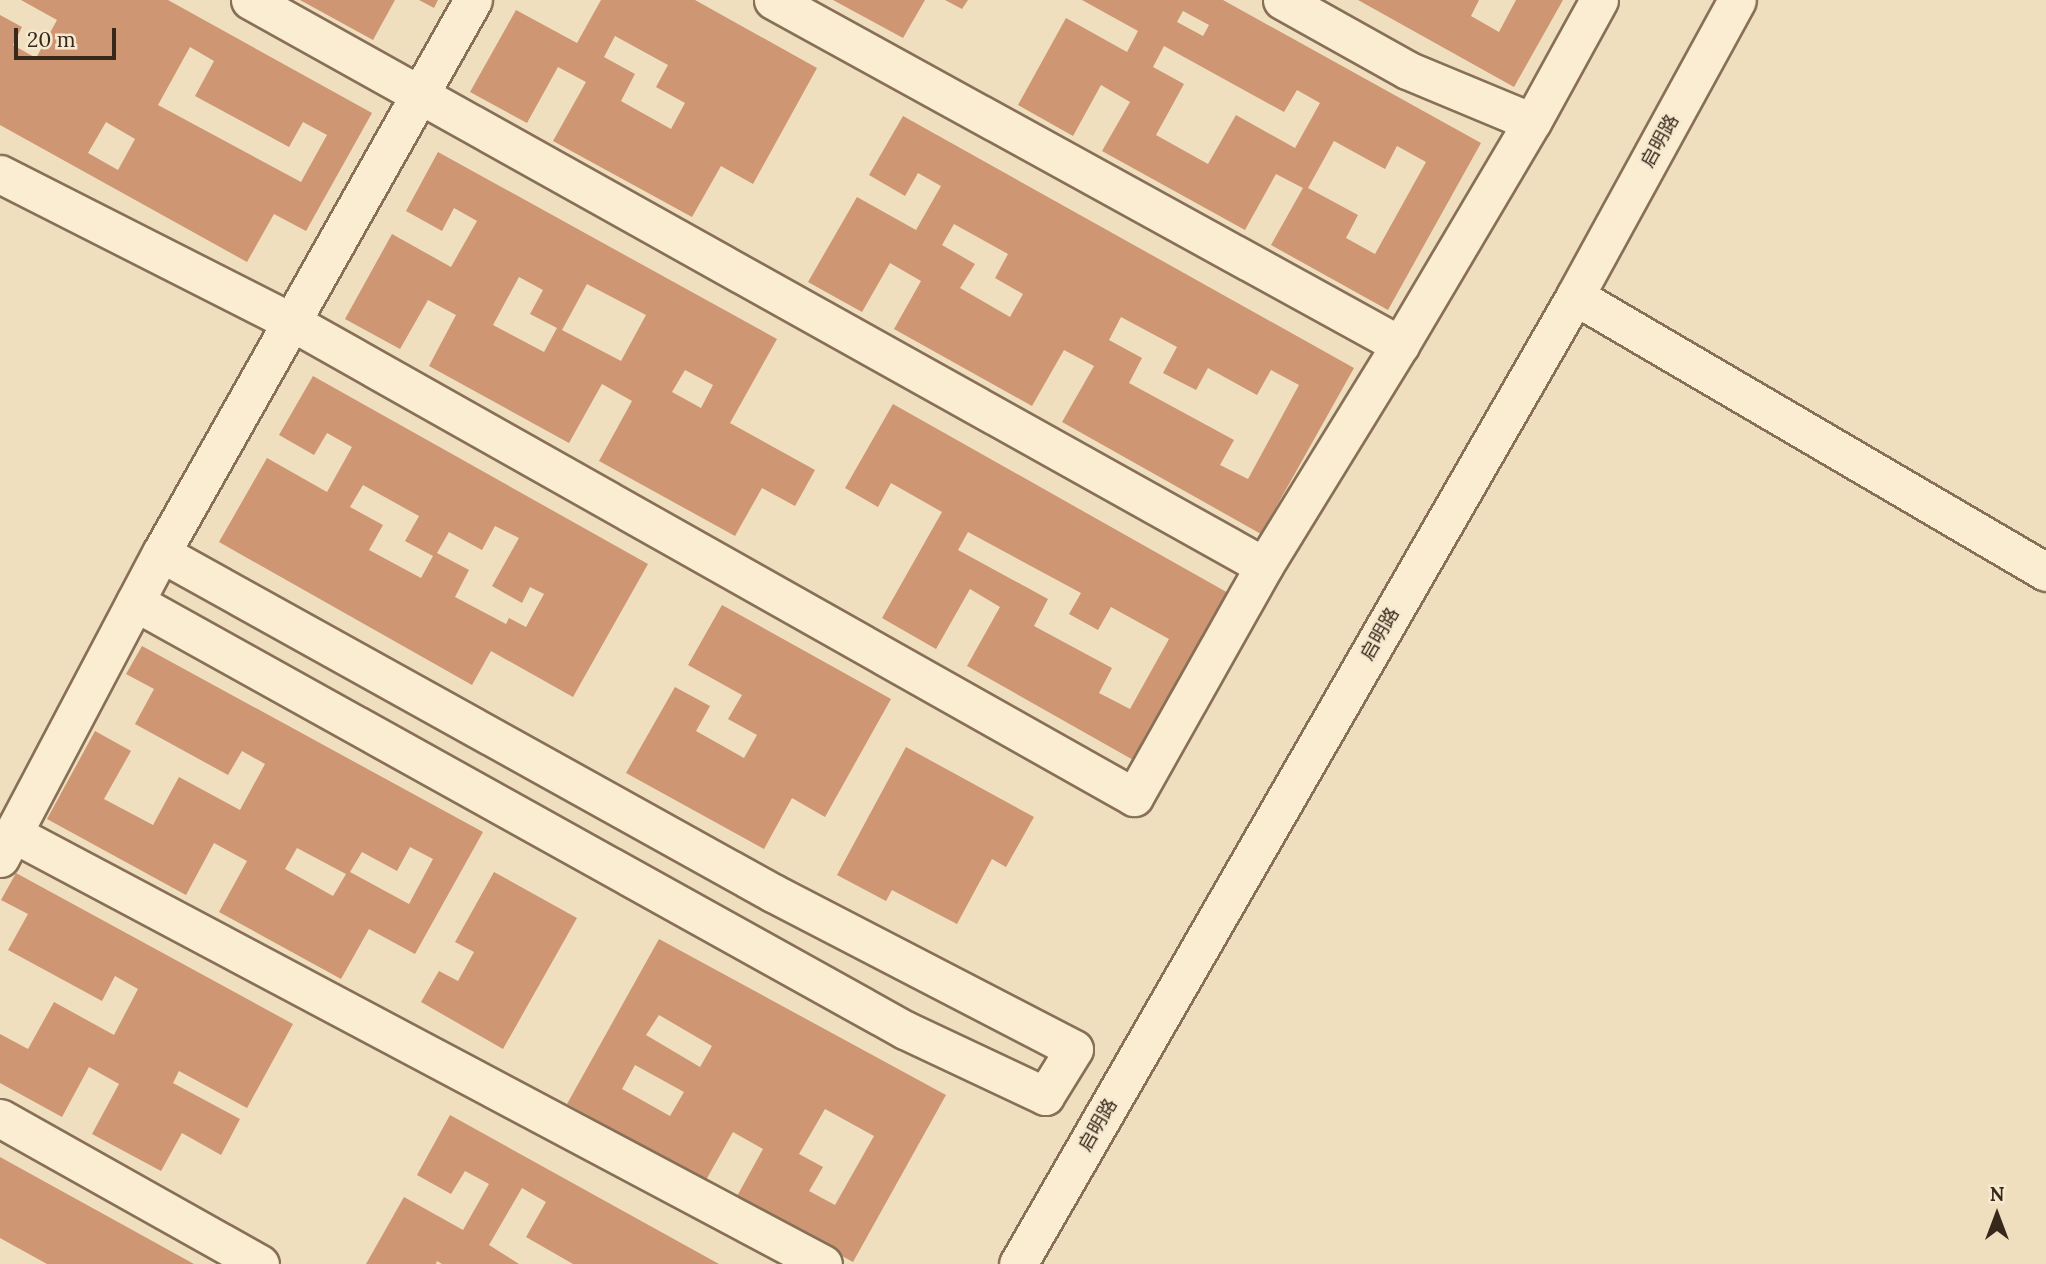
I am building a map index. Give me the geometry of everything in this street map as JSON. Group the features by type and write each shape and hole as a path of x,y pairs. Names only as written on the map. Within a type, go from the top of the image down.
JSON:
{"street":[{"path":"250,0 1264,566"},
{"path":"473,0 161,554 7,846 823,1264"},
{"path":"774,0 1400,345"},
{"path":"1282,0 1407,70 1532,122"},
{"path":"0,174 290,321 1134,797 1264,566 1400,345 1532,122 1599,0"},
{"name":"启明路","path":"1018,1264 1575,296 1737,0"},
{"path":"1575,296 2046,572"},
{"path":"135,602 917,1036 1045,1096 1074,1049 773,893 161,554"},
{"path":"0,1118 260,1264"}],"building":[{"path":"21,0 168,0 372,113 306,231 274,214 247,262 0,125 0,15 22,27 13,45 36,58 57,20","holes":["190,47 214,61 195,96 289,147 303,122 327,135 301,182 158,105","106,122 135,139 118,170 88,153"]},
{"path":"300,0 395,0 373,40"},
{"path":"419,0 438,0 434,8"},
{"path":"601,0 695,0 817,68 753,184 721,166 692,217 553,141 586,82 558,67 527,123 470,92 516,10 577,43","holes":["615,36 668,65 656,87 685,103 671,129 621,101 635,74 604,57"]},
{"path":"833,0 925,0 903,38"},
{"path":"945,0 968,0 962,9"},
{"path":"1082,0 1223,0 1481,143 1388,310 1271,245 1303,188 1276,174 1245,230 1102,151 1130,102 1101,85 1073,136 1018,105 1066,18 1127,52 1138,31","holes":["1183,11 1209,25 1203,36 1177,22","1164,46 1284,112 1297,90 1320,103 1295,148 1236,115 1208,164 1156,135 1184,84 1153,67","1334,141 1385,169 1397,146 1426,162 1375,254 1346,238 1358,215 1308,188"]},
{"path":"1358,0 1479,0 1471,16 1499,32 1516,0 1563,0 1514,87"},
{"path":"903,116 1354,368 1261,534 1062,422 1094,366 1064,350 1032,406 894,329 921,281 890,263 862,312 808,282 857,197 916,230 941,186 918,173 905,196 869,175","holes":["954,224 1008,254 995,278 1023,294 1010,317 960,288 975,264 942,245","1121,317 1177,347 1163,373 1196,390 1208,368 1257,395 1271,370 1299,385 1248,479 1220,465 1234,440 1129,383 1142,358 1109,340"]},
{"path":"438,152 777,339 730,423 815,470 795,506 762,488 735,536 599,461 632,401 602,384 569,443 429,366 456,315 428,300 400,349 345,319 392,234 451,267 477,221 454,208 442,231 406,211","holes":["519,277 543,290 530,314 557,328 544,352 493,325","587,284 646,315 621,361 562,330","685,370 713,385 701,408 672,392"]},
{"path":"313,376 648,564 573,697 491,651 472,685 219,542 267,458 327,492 352,447 327,433 314,455 279,435","holes":["363,485 419,516 405,541 433,556 421,578 369,550 383,525 350,507","495,526 519,538 492,586 522,603 530,587 544,594 526,627 509,618 506,624 455,597 469,570 437,553 449,532 482,550"]},
{"path":"893,404 1230,594 1135,761 967,666 1000,607 970,589 936,649 882,618 942,512 891,483 878,507 845,488","holes":["968,532 1081,593 1069,614 1098,630 1111,607 1169,639 1130,709 1099,693 1112,668 1034,626 1048,599 958,550"]},
{"path":"722,605 891,699 825,817 792,798 764,849 626,773 675,687 710,706 696,731 744,758 757,735 728,719 742,695 688,665"},
{"path":"142,646 483,832 415,954 369,929 341,979 219,912 247,861 214,843 186,895 47,819 95,731 131,751 104,799 153,825 179,777 240,810 265,764 242,751 228,775 135,724 154,689 126,674","holes":["410,847 433,859 409,904 350,872 362,852 397,871","297,848 346,874 333,896 285,869"]},
{"path":"906,747 1034,817 1006,867 992,859 957,924 892,890 886,901 837,875"},
{"path":"494,872 577,918 503,1049 421,1002 439,971 458,981 474,952 455,942"},
{"path":"16,873 293,1024 247,1108 179,1071 173,1083 240,1119 221,1155 182,1133 161,1171 92,1134 119,1084 89,1067 62,1117 0,1083 0,1034 28,1049 54,1002 114,1035 138,989 115,976 102,1001 8,950 28,914 1,900"},
{"path":"659,939 946,1095 853,1262 736,1198 763,1149 733,1132 706,1180 567,1104","holes":["659,1015 712,1046 700,1067 646,1035","635,1065 684,1092 670,1116 622,1089","825,1109 874,1136 835,1205 809,1191 823,1167 799,1154"]},
{"path":"450,1115 719,1264 573,1264 526,1237 546,1202 522,1188 489,1245 519,1264 442,1264 437,1261 436,1264 366,1264 404,1197 463,1230 489,1184 465,1171 451,1194 417,1175"},
{"path":"0,1157 194,1264 47,1264 0,1238"}]}
